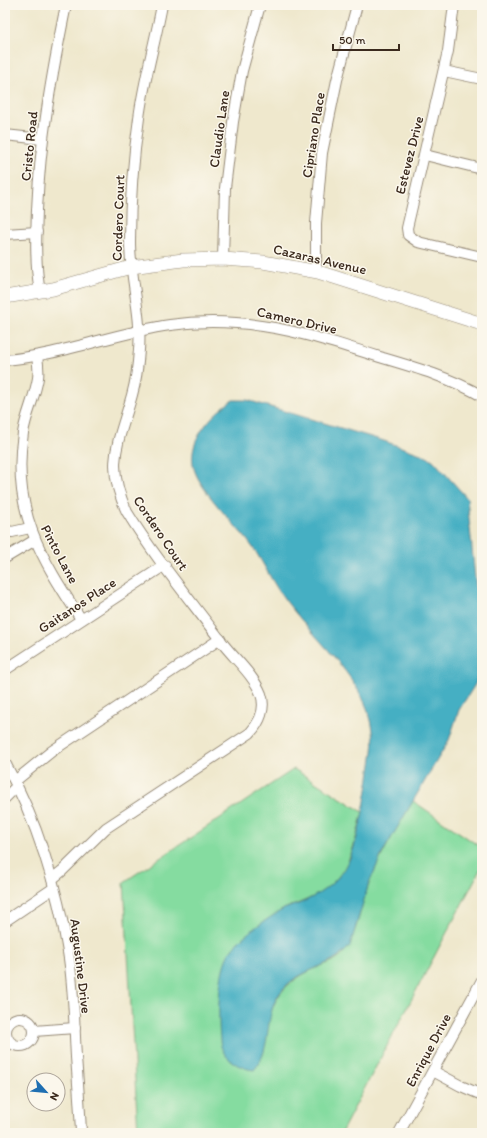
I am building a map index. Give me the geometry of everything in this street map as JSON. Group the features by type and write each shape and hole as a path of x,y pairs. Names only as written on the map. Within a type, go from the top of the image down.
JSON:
{"street":[{"name":"Cristo Road","path":"40,292 37,275 36,232 42,139 55,56 66,5"},
{"name":"Cordero Court","path":"5,921 53,883 106,828 250,733 256,726 262,711 261,695 256,685 220,639 127,512 120,498 115,472 117,442 133,394 137,370 140,330 131,267 131,209 139,118 162,5"},
{"name":"Claudio Lane","path":"223,259 225,188 233,122 242,71 260,5"},
{"name":"Cipriano Place","path":"316,272 317,210 322,153 337,80 357,5"},
{"name":"Estevez Drive","path":"454,5 452,33 425,155 408,220 408,235 418,242 482,257"},
{"path":"444,71 482,79"},
{"path":"5,135 42,139"},
{"path":"425,155 482,169"},
{"path":"5,234 36,232"},
{"name":"Cazaras Avenue","path":"5,297 40,292 131,267 183,260 223,259 264,262 316,272 482,324"},
{"name":"Camero Drive","path":"5,360 37,356 140,330 198,322 252,324 276,327 348,347 429,373 482,396"},
{"name":"Pinto Lane","path":"37,356 38,376 23,432 21,450 22,493 34,540 54,578 81,619"},
{"path":"5,530 12,532 30,528"},
{"path":"5,558 34,540"},
{"name":"Gaitanos Place","path":"5,670 165,565"},
{"path":"5,798 16,783 52,750 220,639"},
{"name":"Augustine Drive","path":"5,763 16,783 42,847 53,883 68,951 75,1028 80,1133"},
{"name":"Enrique Drive","path":"399,1133 482,981"},
{"path":"34,1031 75,1028"},
{"path":"433,1071 482,1095"}],"green space":[{"path":"294,769 363,812 351,855 343,870 333,883 314,896 280,911 247,935 233,948 225,964 220,1007 220,1026 263,1055 271,1012 282,992 291,983 303,975 342,955 349,944 356,928 373,873 413,801 482,848 482,866 341,1133 138,1133 124,882"}],"water":[{"path":"233,400 247,400 381,440 421,454 433,460 467,498 481,638 476,683 459,710 449,740 383,852 369,883 350,946 333,960 295,978 280,993 271,1012 264,1052 260,1062 254,1070 242,1067 231,1061 223,1052 221,1046 219,1018 220,993 223,969 226,959 236,944 256,927 284,909 318,894 330,886 344,871 352,853 360,825 373,751 373,728 366,707 356,686 342,667 294,612 281,594 253,547 216,504 201,483 196,473 193,464 193,454 199,436 210,419 225,405"}]}
